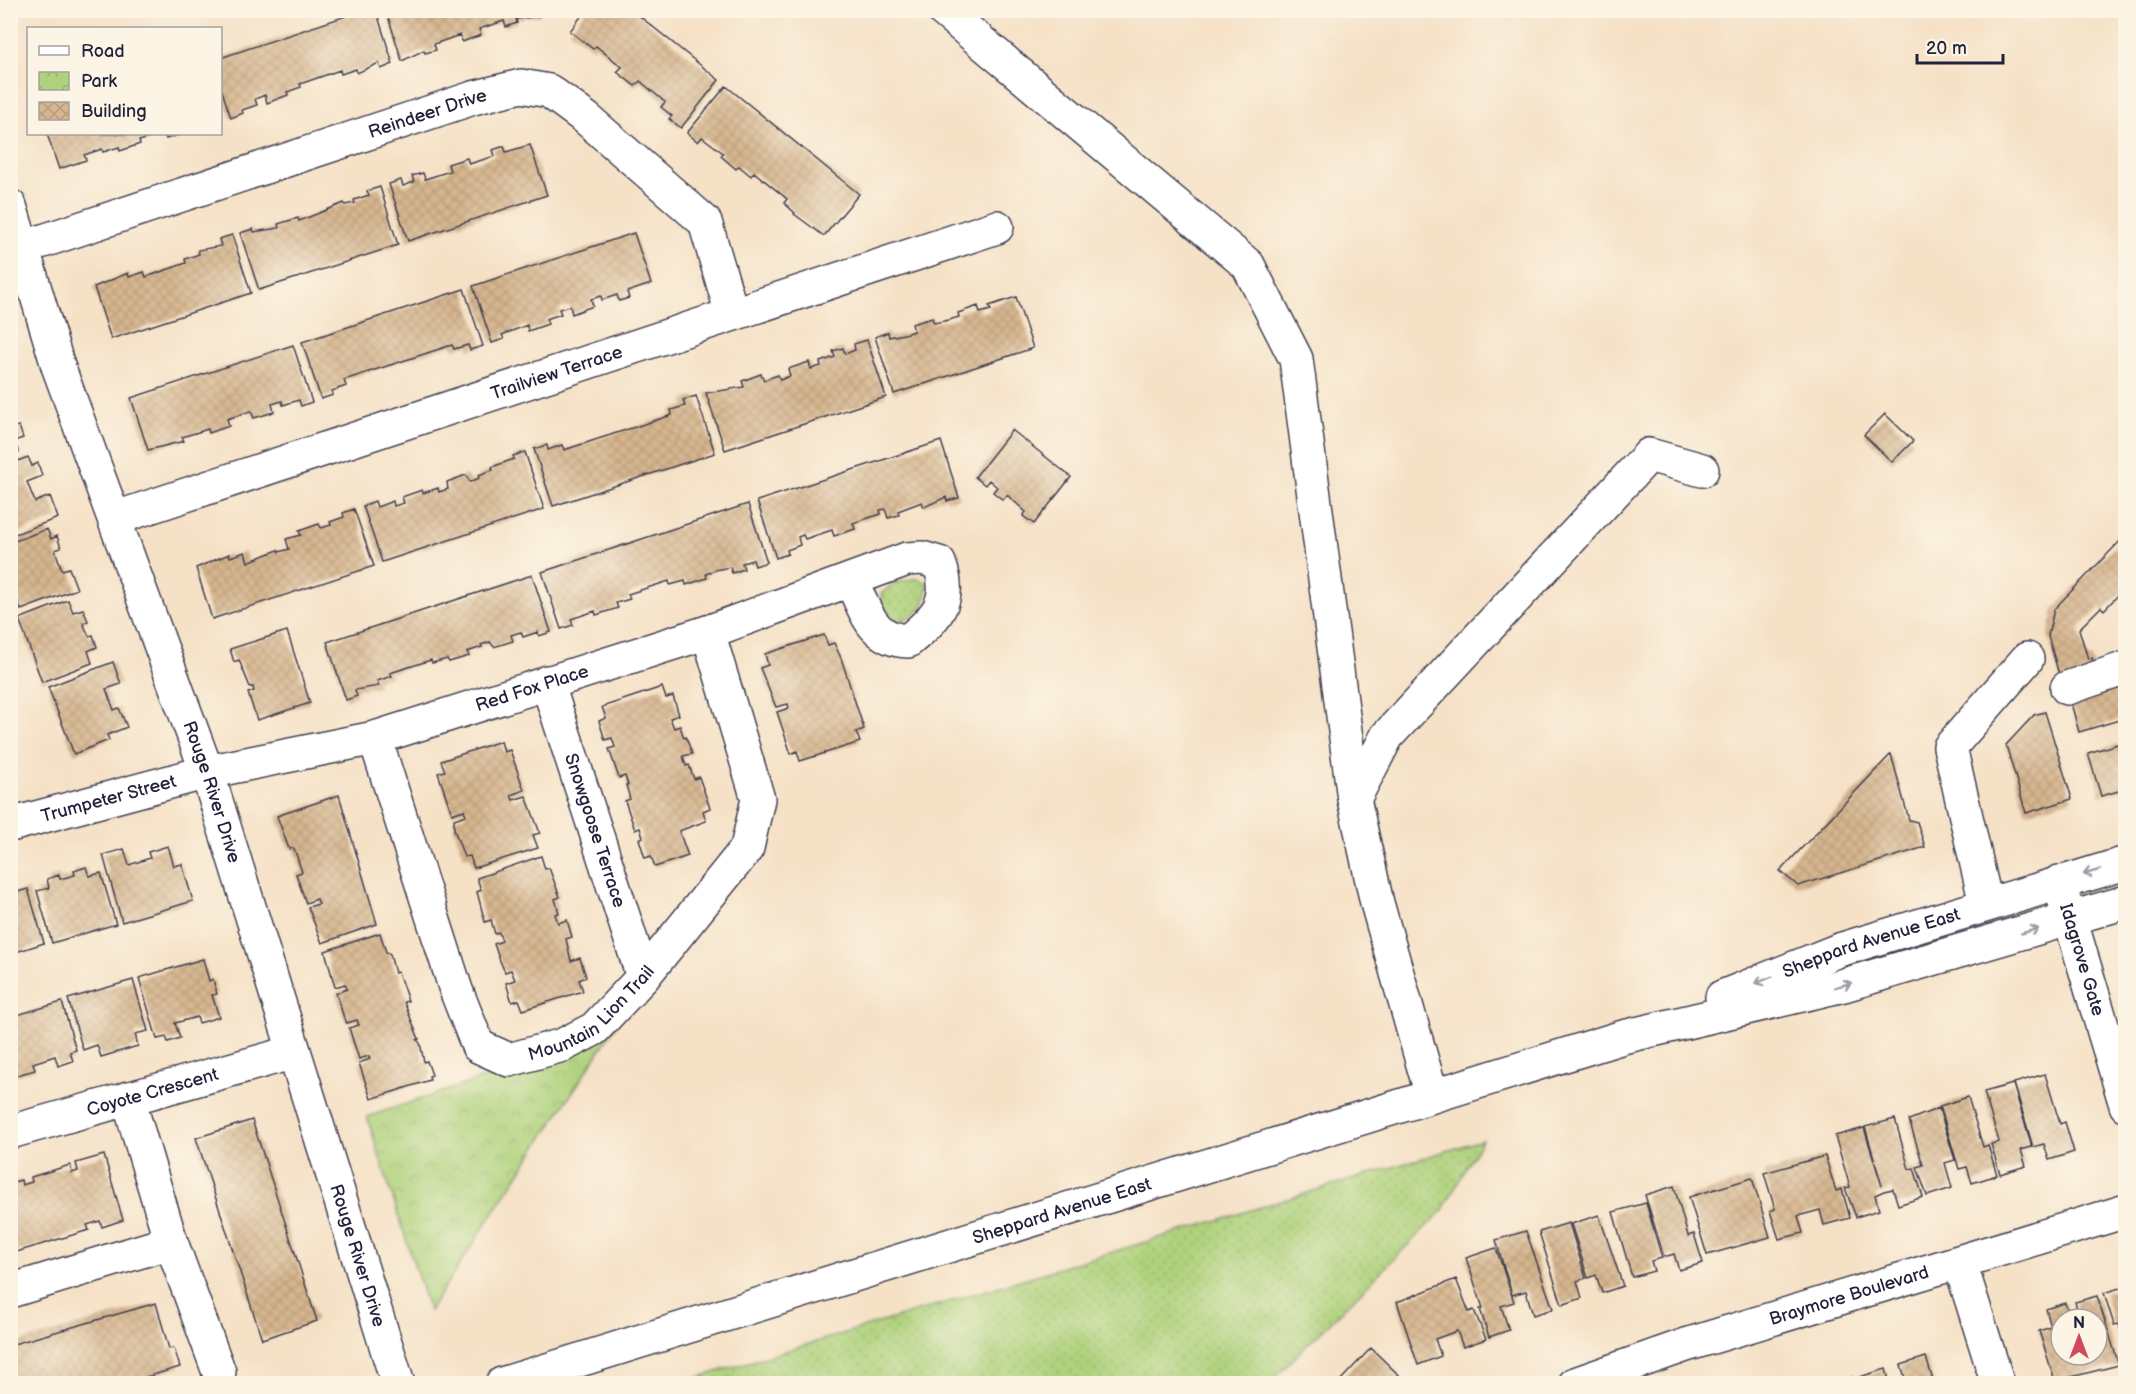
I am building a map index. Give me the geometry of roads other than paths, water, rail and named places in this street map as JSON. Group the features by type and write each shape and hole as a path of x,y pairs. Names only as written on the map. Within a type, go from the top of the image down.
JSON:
{"street":[{"path":"943,10 1248,265 1296,359 1354,799 1377,903 1432,1096"},
{"name":"Reindeer Drive","path":"25,247 473,98 521,86 549,91 559,98 587,119 705,222 732,314"},
{"name":"Rouge River Drive","path":"10,206 25,247 58,366 116,518 207,771 398,1383"},
{"name":"Trailview Terrace","path":"116,518 997,227"},
{"path":"1354,799 1387,736 1649,455 1702,470"},
{"name":"Red Fox Place","path":"207,771 375,738 708,632 851,581"},
{"name":"Mountain Lion Trail","path":"375,738 456,990 478,1046 509,1060 563,1045 594,1029 643,977 747,848 758,799 708,632"},
{"path":"1986,904 1950,747 2027,659"},
{"path":"2067,688 2126,668"},
{"name":"Snowgoose Terrace","path":"547,682 643,977"},
{"name":"Trumpeter Street","path":"10,825 207,771"},
{"name":"Sheppard Avenue East","path":"1623,1037 1839,950 2126,863"},
{"name":"Idagrove Gate","path":"2059,882 2126,1106"},
{"name":"Sheppard Avenue East","path":"502,1383 1623,1037 1844,985 2126,902"},
{"name":"Coyote Crescent","path":"10,1132 294,1052"},
{"path":"128,1098 171,1242 219,1372"},
{"name":"Braymore Boulevard","path":"1575,1383 1686,1345 2126,1212"},
{"path":"10,1291 171,1242"},
{"path":"1960,1263 1998,1383"}]}
